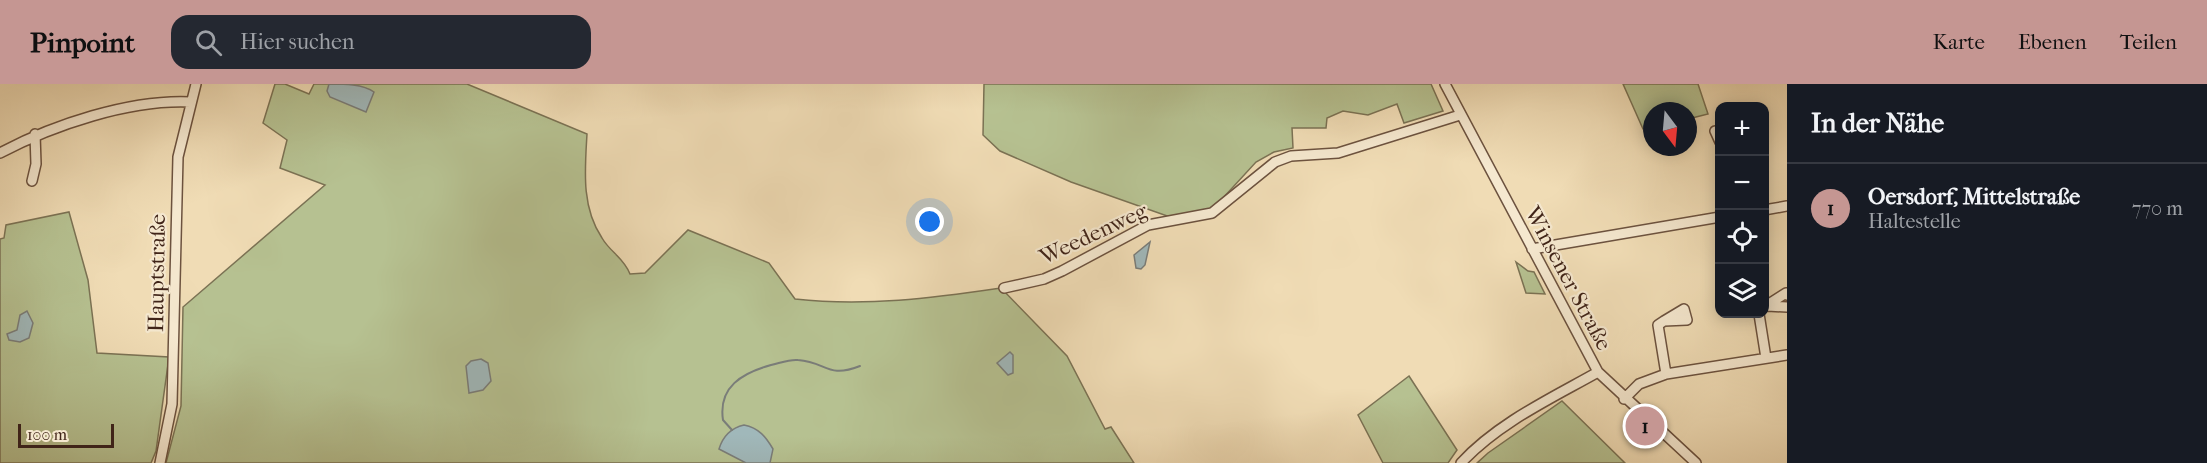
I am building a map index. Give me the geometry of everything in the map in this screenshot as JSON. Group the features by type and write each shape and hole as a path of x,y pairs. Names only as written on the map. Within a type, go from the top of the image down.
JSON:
{"street":[{"name":"Hauptstraße","path":"160,463 172,404 178,157 196,84"},
{"name":"Winsener Straße","path":"1445,84 1598,372 1624,399 1696,463"},
{"path":"0,153 35,134 76,120 147,105 191,102"},
{"name":"Weedenweg","path":"1004,288 1044,279 1148,225 1212,213 1275,162 1292,156 1349,151 1460,115"},
{"path":"32,181 36,164 35,134"},
{"path":"1769,209 1787,206"},
{"path":"1532,249 1715,218"},
{"path":"1769,305 1786,292 1787,295"},
{"path":"1769,307 1787,308"},
{"path":"1760,318 1766,358"},
{"path":"1664,321 1658,326 1666,374"},
{"path":"1624,399 1639,384 1666,374 1787,355"},
{"path":"1461,463 1477,445 1503,427 1598,372"}],"green space":[{"path":"275,84 285,84 309,94 314,84 467,84 587,134 587,201 595,226 602,238 630,274 645,273 688,230 769,263 795,299 873,302 1001,288 1067,356 1105,429 1111,427 1134,463 166,463 181,406 183,307 325,185 280,168 287,140 263,123"},
{"path":"984,84 1431,84 1443,111 1404,123 1397,104 1368,115 1343,111 1327,118 1326,128 1292,128 1293,148 1274,152 1256,162 1211,211 1170,217 1071,182 1000,151 983,135"},
{"path":"1623,84 1698,84 1708,114 1697,117 1697,102 1643,102 1643,129"},
{"path":"69,212 88,280 97,353 169,357 156,451 151,463 0,463 0,239 4,238 6,225"},
{"path":"1516,262 1528,271 1534,272 1545,294 1526,293"},
{"path":"1409,376 1457,450 1448,463 1383,463 1358,415"},
{"path":"1562,401 1625,463 1477,463 1488,453"}],"water":[{"path":"329,84 359,86 374,92 366,112 330,97 327,91"},
{"path":"1150,242 1145,265 1141,269 1136,268 1134,255"},
{"path":"27,311 33,323 29,338 20,342 9,340 7,334 17,330 20,315"},
{"path":"1010,352 1013,355 1013,373 1008,375 997,363"},
{"path":"481,359 488,363 491,381 483,390 469,393 466,366 471,361"},
{"path":"744,425 758,431 768,441 773,449 770,463 746,463 719,449 728,433"}],"waterway":[{"path":"732,430 723,420 724,399 734,383 751,372 795,360 808,361 840,371 860,366"}],"place":[{"name":"Oersdorf, Mittelstraße","path":"1645,426"}]}
